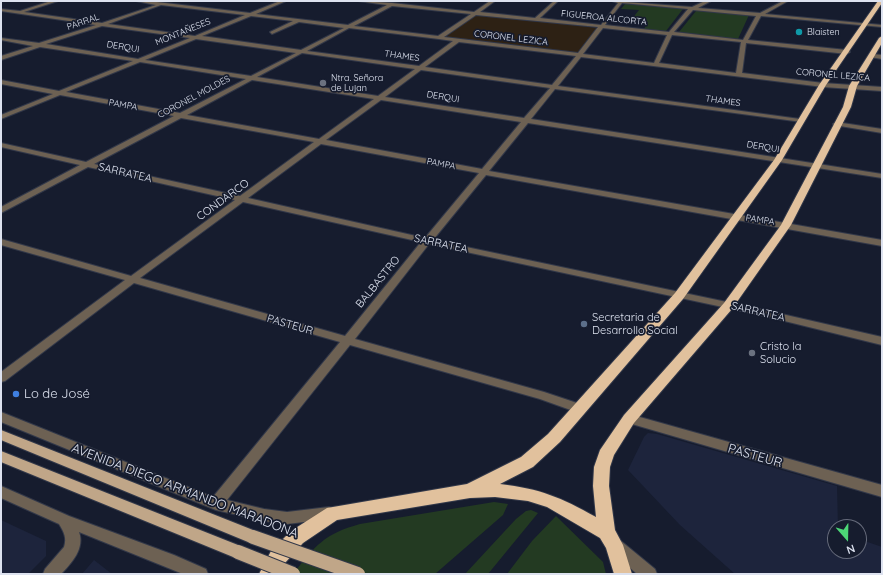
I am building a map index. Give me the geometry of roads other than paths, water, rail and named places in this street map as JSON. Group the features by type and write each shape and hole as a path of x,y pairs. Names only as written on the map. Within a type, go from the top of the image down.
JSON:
{"highway":[{"path":"470,491 527,462 554,438 679,296 738,217 778,160 800,121 823,85 881,1"},
{"path":"623,574 610,538 601,486 602,467 606,454 629,419 728,306 786,225 818,164 836,124 846,107 853,86 882,38"},
{"path":"268,574 278,557 297,537 333,513 470,491 495,490 528,494 553,502 610,538"}],"main road":[{"name":"AVENIDA DIEGO ARMANDO MARADONA","path":"1,435 254,537 358,574"},
{"path":"1,456 293,574"}],"street":[{"path":"1,17 56,1"},
{"name":"CORONEL LEZICA","path":"138,1 823,85 882,89"},
{"name":"PARRAL","path":"1,58 170,1"},
{"name":"MONTAÑESES","path":"1,117 284,1"},
{"name":"FIGUEROA ALCORTA","path":"360,1 847,52"},
{"name":"CORONEL MOLDES","path":"1,210 397,1"},
{"path":"439,38 494,1"},
{"path":"536,20 556,1"},
{"path":"614,1 882,26"},
{"name":"BALBASTRO","path":"216,504 427,241 580,55 620,1"},
{"path":"656,64 670,34 692,8 709,1"},
{"path":"739,74 744,42 760,14 786,1"},
{"name":"THAMES","path":"1,10 800,121"},
{"path":"272,33 298,21"},
{"name":"DERQUI","path":"1,38 778,160 818,164 882,176"},
{"name":"CONDARCO","path":"1,378 458,40"},
{"path":"872,56 882,57"},
{"name":"PAMPA","path":"1,82 484,172 882,243"},
{"path":"836,124 882,131"},
{"name":"SARRATEA","path":"1,145 427,241 728,306 882,342"},
{"name":"PASTEUR","path":"1,242 544,396 579,408"},
{"name":"AVENIDA DIEGO ARMANDO MARADONA","path":"1,417 216,504 264,515 287,518 333,513"},
{"name":"PASTEUR","path":"629,419 882,491"},
{"path":"1,492 64,520 169,560 200,574"},
{"path":"51,574 72,549 74,540 73,531 64,520"},
{"path":"610,538 650,574"}],"place":[{"name":"Blaisten","path":"799,32"},
{"name":"Ntra. Señora de Lujan","path":"323,83"},
{"name":"Secretaria de Desarrollo Social","path":"584,324"},
{"name":"Cristo la Solucio","path":"752,353"},
{"name":"Lo de José","path":"16,394"}]}
